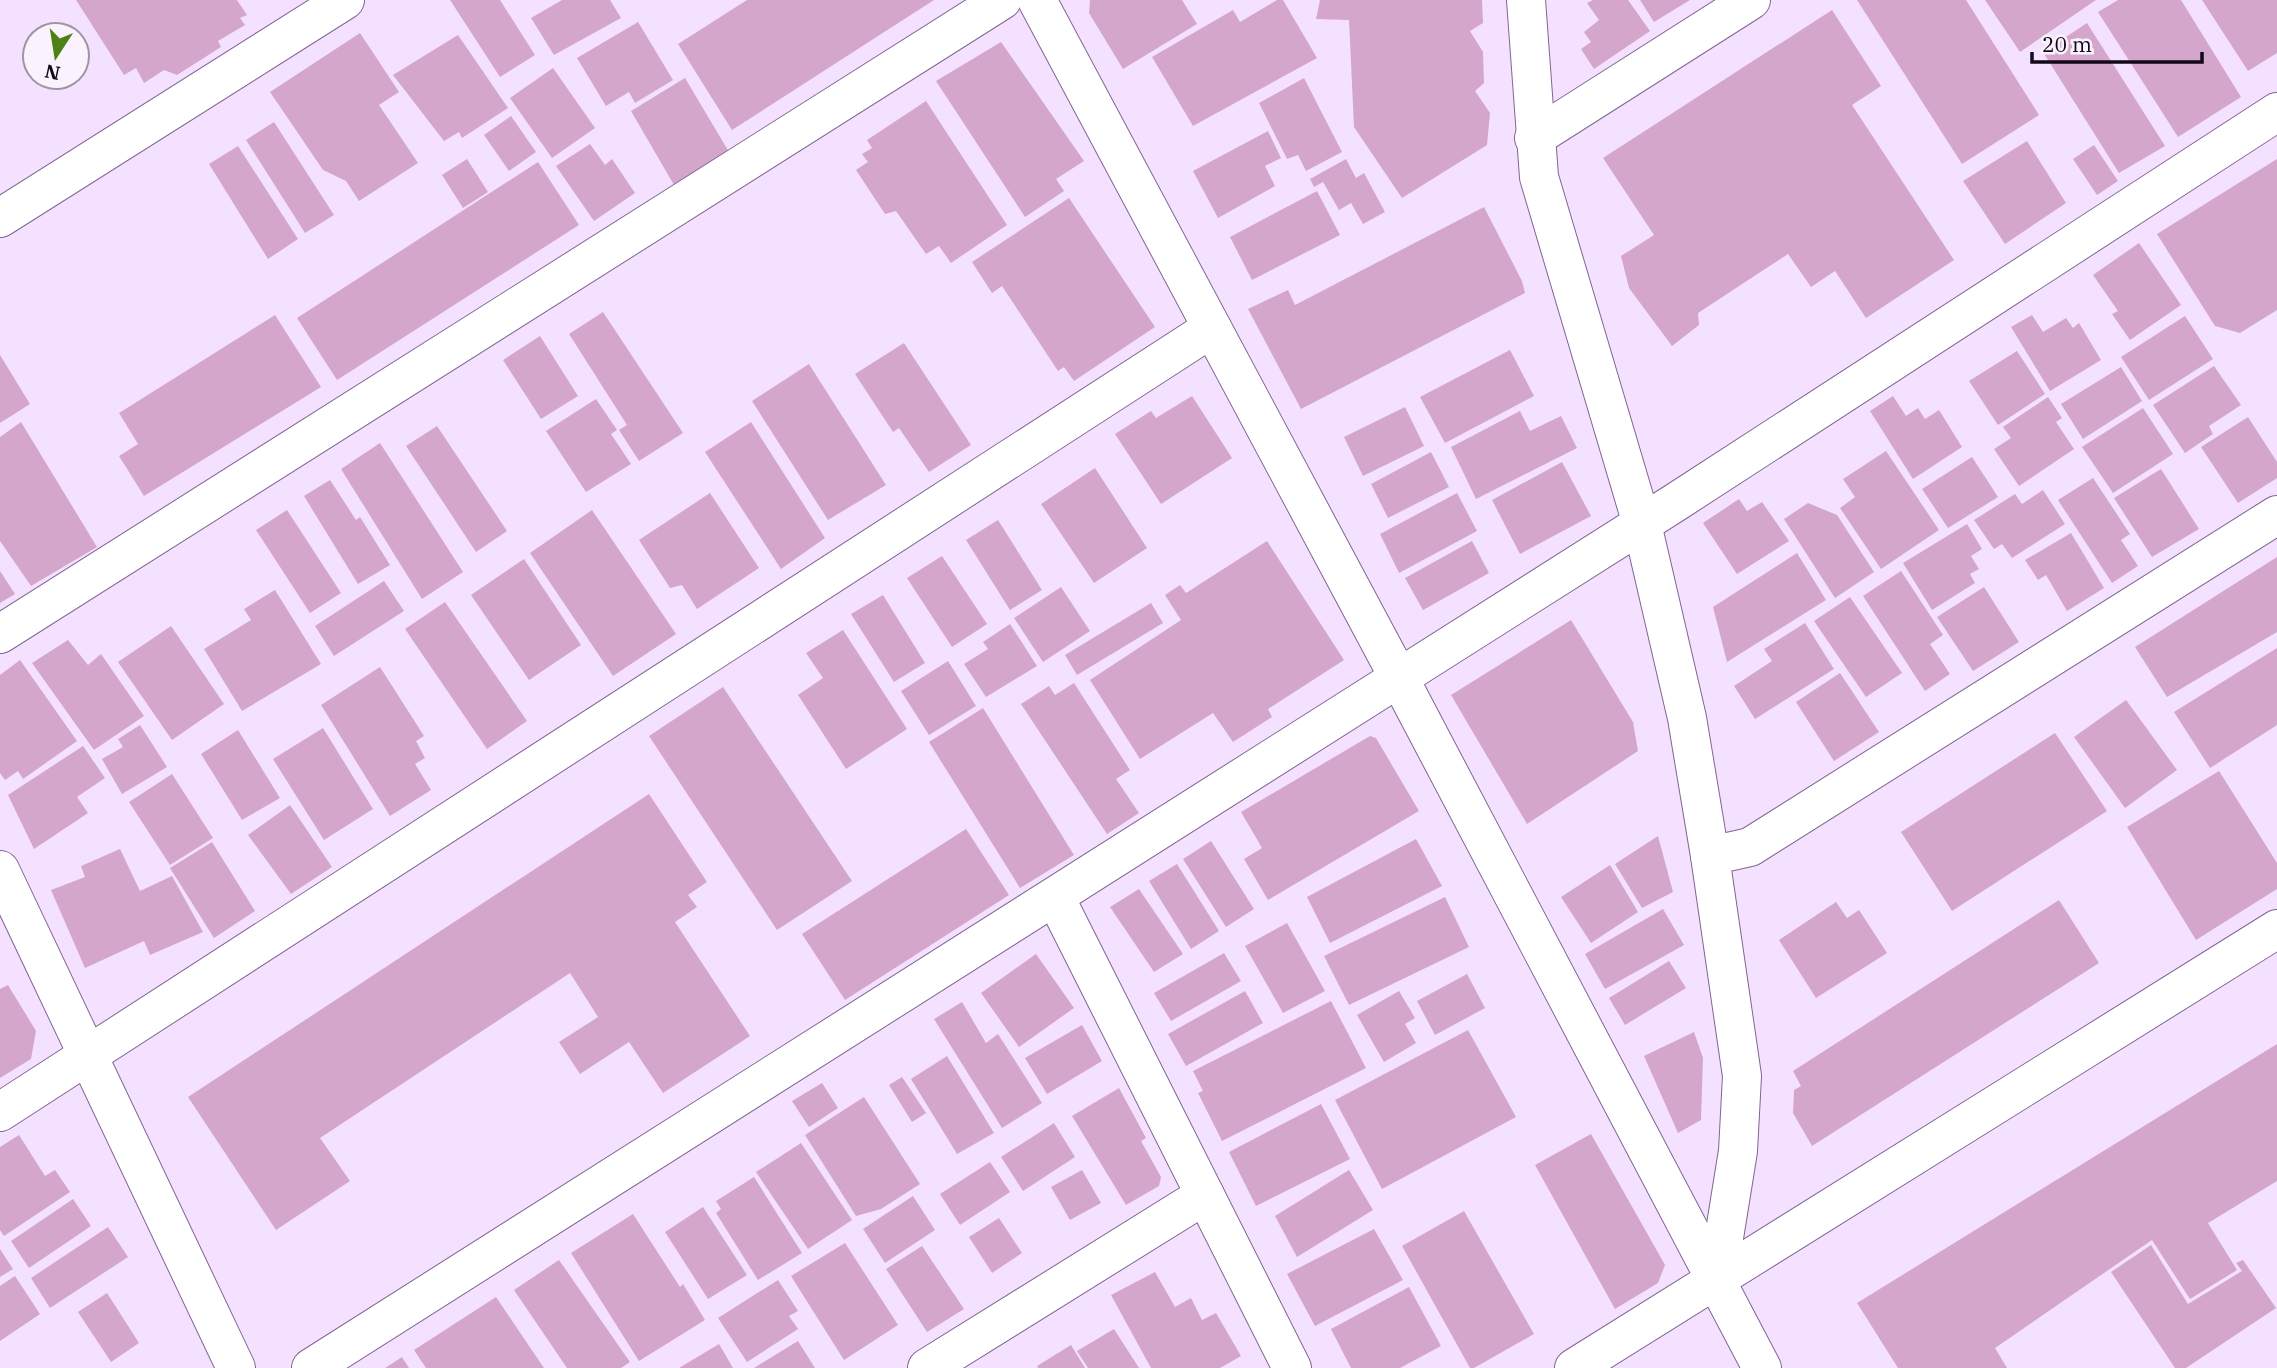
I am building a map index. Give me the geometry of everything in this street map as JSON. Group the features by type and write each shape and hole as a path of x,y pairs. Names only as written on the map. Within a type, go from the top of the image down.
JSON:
{"street":[{"path":"0,218 345,0"},
{"path":"0,635 1002,0"},
{"path":"1037,0 1399,678 1762,1368"},
{"path":"1526,0 1534,138 1539,177 1642,524 1687,718 1710,856 1742,1076 1743,1111 1717,1281"},
{"path":"1534,138 1752,0"},
{"path":"311,1368 1642,524 2277,112"},
{"path":"0,1112 1212,328"},
{"path":"1710,856 1750,847 2277,515"},
{"path":"0,870 236,1368"},
{"path":"1055,897 1292,1368"},
{"path":"1573,1368 1717,1281 2277,929"},
{"path":"927,1368 1205,1195"}],"building":[{"path":"76,0 237,0 247,15 240,18 245,25 218,41 221,47 177,75 164,70 144,83 136,68 124,75"},
{"path":"450,0 500,0 535,55 500,77"},
{"path":"562,0 610,0 621,18 554,55 531,18"},
{"path":"747,0 934,0 732,130 678,44"},
{"path":"1090,0 1182,0 1197,24 1123,69 1089,13"},
{"path":"1277,0 1283,0 1317,58 1193,126 1152,57 1233,10 1240,22"},
{"path":"1320,0 1482,0 1483,23 1470,31 1483,52 1484,83 1475,91 1490,113 1487,145 1402,198 1354,127 1349,20 1316,19"},
{"path":"1593,0 1628,0 1650,31 1594,69 1581,49 1591,42 1584,32 1599,20 1587,3"},
{"path":"1640,0 1690,0 1654,22"},
{"path":"1857,0 1966,0 2039,115 1962,164"},
{"path":"1985,0 2096,0 2020,52"},
{"path":"2118,0 2181,0 2241,97 2178,137 2098,12"},
{"path":"2202,0 2277,0 2277,53 2248,71"},
{"path":"1832,10 1881,86 1852,105 1954,260 1866,318 1835,271 1811,287 1788,254 1698,313 1699,325 1672,346 1629,288 1621,256 1654,235 1603,158"},
{"path":"638,22 673,80 635,103 629,92 606,106 577,58"},
{"path":"2087,23 2165,146 2119,173 2043,52"},
{"path":"360,33 399,92 379,105 418,163 359,201 346,181 323,170 270,92"},
{"path":"458,35 508,108 462,138 459,132 444,141 393,75"},
{"path":"1001,42 1084,161 1056,179 1064,191 1025,217 936,81"},
{"path":"553,68 595,128 552,158 510,98"},
{"path":"685,78 729,152 674,185 631,111"},
{"path":"1304,78 1342,152 1306,171 1298,155 1287,159 1259,103"},
{"path":"926,101 1007,225 951,263 939,246 926,254 896,211 885,214 856,170 868,162 862,154 872,148 867,140"},
{"path":"511,116 536,152 509,171 484,135"},
{"path":"274,122 334,215 305,233 246,140"},
{"path":"1268,131 1281,158 1265,166 1275,186 1218,218 1193,171"},
{"path":"2027,141 2066,203 2005,244 1963,181"},
{"path":"590,144 605,165 612,159 635,193 594,221 556,166"},
{"path":"2094,145 2118,181 2097,195 2073,159"},
{"path":"238,146 298,239 268,259 209,164"},
{"path":"467,159 488,192 463,208 442,175"},
{"path":"1346,159 1356,178 1364,173 1385,212 1363,224 1351,203 1339,210 1323,182 1314,187 1310,179"},
{"path":"2277,159 2277,310 2240,333 2215,326 2157,234"},
{"path":"538,162 579,225 337,380 297,318"},
{"path":"1317,191 1340,235 1252,280 1230,237"},
{"path":"1069,198 1155,327 1074,381 1064,367 1058,371 1002,286 992,293 972,262"},
{"path":"1484,207 1522,281 1525,293 1301,409 1248,309 1288,290 1295,305"},
{"path":"2139,243 2181,305 2130,340 2112,314 2118,311 2093,275"},
{"path":"603,312 683,433 639,461 619,430 627,425 569,334"},
{"path":"275,315 321,387 144,496 119,456 138,444 119,413"},
{"path":"2032,315 2043,332 2066,318 2073,328 2079,323 2101,360 2050,391 2011,327"},
{"path":"2185,316 2213,359 2149,400 2121,357"},
{"path":"540,336 578,396 541,419 503,360"},
{"path":"904,343 971,445 929,472 899,428 893,432 855,374"},
{"path":"1510,350 1534,396 1445,443 1420,397"},
{"path":"2017,351 2045,394 1998,425 1969,381"},
{"path":"0,355 30,404 0,423"},
{"path":"809,364 886,485 828,520 752,401"},
{"path":"2214,366 2241,405 2209,426 2213,434 2185,453 2153,405"},
{"path":"2121,367 2142,401 2083,439 2061,404"},
{"path":"1192,396 1232,458 1161,504 1115,434 1151,411 1156,418"},
{"path":"1893,396 1906,416 1918,408 1925,419 1939,410 1962,447 1913,479 1870,411"},
{"path":"2048,397 2062,418 2056,422 2074,449 2019,486 1994,449 2011,438 2003,427"},
{"path":"596,399 617,430 611,434 631,464 586,492 546,431"},
{"path":"1405,407 1424,446 1363,476 1344,437"},
{"path":"2143,408 2173,454 2113,493 2082,447"},
{"path":"1520,411 1530,431 1561,416 1577,448 1476,499 1451,447"},
{"path":"2248,417 2277,462 2277,478 2238,503 2201,447"},
{"path":"21,422 97,547 31,586 0,541 0,437"},
{"path":"751,422 825,538 781,569 705,452"},
{"path":"437,426 507,531 476,552 406,446"},
{"path":"380,443 463,572 422,599 341,469"},
{"path":"1886,451 1939,530 1881,569 1840,508 1855,497 1843,479"},
{"path":"1431,452 1449,487 1388,518 1371,484"},
{"path":"1972,457 1998,497 1948,528 1922,489"},
{"path":"1562,462 1591,516 1520,554 1492,500"},
{"path":"1095,468 1147,548 1094,583 1041,504"},
{"path":"2161,469 2199,529 2152,557 2114,498"},
{"path":"2093,478 2130,534 2121,540 2138,566 2112,583 2058,500"},
{"path":"330,480 356,520 360,517 390,565 358,584 304,496"},
{"path":"2043,490 2065,524 2012,558 2002,544 1994,549 1974,520 2015,494 2022,504"},
{"path":"710,493 759,568 697,609 682,585 670,588 639,540"},
{"path":"1457,493 1477,531 1399,573 1380,534"},
{"path":"1739,499 1747,511 1762,502 1789,541 1737,574 1703,523"},
{"path":"1808,503 1837,515 1874,572 1835,598 1784,519"},
{"path":"287,510 341,593 310,613 256,530"},
{"path":"592,510 676,634 613,676 530,553"},
{"path":"998,520 1042,590 1010,610 966,540"},
{"path":"1967,524 1982,549 1971,556 1979,569 1970,574 1975,583 1932,610 1903,563"},
{"path":"2071,533 2104,588 2067,611 2046,575 2038,580 2025,560"},
{"path":"1267,541 1344,660 1268,709 1272,717 1233,742 1213,713 1140,759 1090,680 1181,620 1165,595 1180,585 1186,593"},
{"path":"1472,541 1489,573 1423,610 1405,578"},
{"path":"1797,553 1826,600 1727,662 1713,607"},
{"path":"942,556 987,624 952,647 907,578"},
{"path":"2277,557 2277,632 2167,697 2135,647"},
{"path":"524,559 581,645 529,680 471,595"},
{"path":"0,571 15,594 0,603"},
{"path":"1901,571 1943,635 1930,644 1950,674 1925,691 1863,596"},
{"path":"384,581 404,611 334,656 315,626"},
{"path":"1061,587 1090,631 1043,662 1014,618"},
{"path":"1984,587 2019,642 1973,671 1937,617"},
{"path":"275,590 321,664 242,711 204,649 251,620 244,609"},
{"path":"883,595 925,663 894,682 851,614"},
{"path":"1850,597 1902,673 1866,697 1814,621"},
{"path":"445,602 527,721 487,749 405,629"},
{"path":"1151,603 1163,623 1077,675 1065,655"},
{"path":"1571,620 1633,722 1638,751 1527,824 1451,695"},
{"path":"1805,623 1834,669 1755,719 1734,686 1772,661 1764,649"},
{"path":"1010,624 1037,666 986,697 964,664 988,649 983,642"},
{"path":"171,626 224,704 172,740 118,662"},
{"path":"843,630 907,729 846,769 798,695 823,678 806,653"},
{"path":"68,640 88,665 101,654 144,716 94,750 32,663"},
{"path":"2277,648 2277,725 2210,768 2174,712"},
{"path":"20,660 77,741 23,779 18,771 5,780 0,773 0,675"},
{"path":"948,661 976,706 929,735 901,691"},
{"path":"380,667 424,736 416,741 425,758 415,764 431,790 390,816 321,705"},
{"path":"1840,673 1879,732 1834,761 1796,702"},
{"path":"1074,683 1130,770 1116,779 1139,813 1107,834 1021,704 1049,686 1055,695"},
{"path":"723,687 852,881 777,930 649,736"},
{"path":"2126,700 2177,770 2125,808 2074,737"},
{"path":"983,708 1074,855 1020,888 929,742"},
{"path":"140,725 167,767 122,794 102,759 123,747 118,739"},
{"path":"323,728 373,809 324,840 273,759"},
{"path":"238,730 280,798 242,820 201,754"},
{"path":"2055,733 2107,811 1952,911 1901,832"},
{"path":"1370,736 1376,738 1419,811 1268,900 1244,859 1262,848 1241,812"},
{"path":"83,746 105,778 77,797 88,813 34,849 8,795"},
{"path":"2219,771 2277,863 2277,889 2196,940 2127,827"},
{"path":"172,774 213,838 170,865 129,802"},
{"path":"649,794 707,882 688,895 697,907 675,922 750,1036 663,1093 629,1042 580,1074 559,1042 598,1017 570,973 320,1138 350,1181 276,1230 188,1097"},
{"path":"290,805 332,867 291,894 248,835"},
{"path":"966,829 1009,895 845,1000 802,934"},
{"path":"1658,836 1673,892 1642,908 1615,864"},
{"path":"1416,839 1442,886 1330,943 1307,897"},
{"path":"1211,841 1254,909 1226,927 1183,859"},
{"path":"212,842 255,911 214,938 170,868"},
{"path":"120,849 140,891 172,876 203,932 150,955 144,941 85,968 51,890 85,877 81,866"},
{"path":"1177,864 1219,931 1191,949 1149,881"},
{"path":"1610,865 1638,912 1591,943 1561,897"},
{"path":"1139,889 1183,954 1154,972 1110,907"},
{"path":"1445,897 1469,947 1349,1005 1324,956"},
{"path":"2059,900 2099,963 1812,1146 1793,1113 1794,1090 1801,1086 1793,1071"},
{"path":"1836,902 1847,918 1859,910 1887,953 1816,998 1779,940"},
{"path":"1663,909 1684,945 1605,989 1585,954"},
{"path":"1287,923 1325,991 1283,1013 1245,946"},
{"path":"1224,953 1241,981 1171,1021 1154,993"},
{"path":"1036,954 1074,1008 1019,1047 981,993"},
{"path":"1669,961 1686,988 1625,1025 1609,998"},
{"path":"1467,974 1485,1008 1435,1035 1417,1001"},
{"path":"8,985 36,1031 31,1059 0,1078 0,989"},
{"path":"1245,991 1263,1023 1186,1066 1168,1034"},
{"path":"1399,991 1415,1018 1405,1024 1416,1043 1384,1062 1357,1015"},
{"path":"1331,1001 1366,1068 1222,1141 1198,1093 1203,1091 1193,1071"},
{"path":"962,1002 986,1043 998,1034 1042,1103 1002,1128 934,1019"},
{"path":"1082,1025 1102,1061 1047,1094 1025,1058"},
{"path":"1468,1030 1516,1117 1382,1189 1335,1100"},
{"path":"1694,1032 1703,1058 1701,1120 1678,1133 1644,1056"},
{"path":"2277,1044 2277,1181 2208,1223 2237,1270 2190,1299 2152,1240 1995,1348 2007,1368 1898,1368 1857,1303"},
{"path":"947,1056 994,1133 957,1154 911,1079"},
{"path":"902,1077 926,1113 912,1122 889,1085"},
{"path":"822,1083 838,1108 809,1127 792,1101"},
{"path":"1119,1088 1146,1138 1141,1141 1161,1177 1159,1186 1126,1205 1072,1116"},
{"path":"864,1097 920,1184 881,1209 856,1216 805,1135"},
{"path":"1321,1104 1350,1159 1256,1206 1229,1152"},
{"path":"1054,1123 1075,1157 1023,1191 1001,1157"},
{"path":"1591,1134 1665,1265 1658,1283 1615,1309 1535,1165"},
{"path":"19,1135 45,1176 55,1170 70,1192 4,1236 0,1230 0,1147"},
{"path":"801,1143 852,1220 808,1249 756,1172"},
{"path":"990,1162 1010,1192 960,1225 940,1194"},
{"path":"1082,1170 1101,1203 1070,1220 1051,1187"},
{"path":"1349,1170 1373,1210 1297,1257 1275,1216"},
{"path":"754,1177 802,1253 758,1280 716,1213 721,1209 716,1201"},
{"path":"913,1196 935,1230 885,1263 863,1229"},
{"path":"73,1199 91,1226 29,1268 11,1241"},
{"path":"703,1207 747,1275 708,1299 665,1232"},
{"path":"1464,1211 1534,1334 1474,1368 1470,1368 1402,1246"},
{"path":"633,1214 680,1287 683,1284 705,1320 639,1361 571,1253"},
{"path":"999,1218 1022,1253 992,1273 969,1237"},
{"path":"108,1227 128,1257 50,1308 31,1278"},
{"path":"1374,1229 1403,1280 1315,1326 1287,1274"},
{"path":"845,1243 898,1325 844,1360 791,1276"},
{"path":"2151,1245 2188,1304 2242,1271 2236,1263 2243,1260 2276,1308 2186,1368 2175,1368 2111,1272"},
{"path":"922,1246 964,1309 927,1332 886,1269"},
{"path":"0,1249 13,1269 0,1277"},
{"path":"559,1260 630,1362 621,1368 567,1368 514,1290"},
{"path":"1155,1272 1175,1307 1191,1298 1202,1320 1216,1313 1241,1356 1220,1368 1151,1368 1111,1295"},
{"path":"15,1276 40,1314 0,1341 0,1286"},
{"path":"778,1280 798,1311 789,1316 798,1329 747,1362 718,1318"},
{"path":"1409,1287 1441,1346 1400,1368 1351,1368 1331,1329"},
{"path":"107,1293 139,1343 111,1362 78,1312"},
{"path":"496,1297 544,1368 426,1368 414,1350"},
{"path":"1114,1329 1139,1368 1088,1368 1077,1351"},
{"path":"798,1341 815,1368 754,1368"},
{"path":"719,1344 733,1368 679,1368"},
{"path":"1071,1345 1085,1368 1038,1368 1037,1366"},
{"path":"402,1357 409,1368 385,1368"}]}
